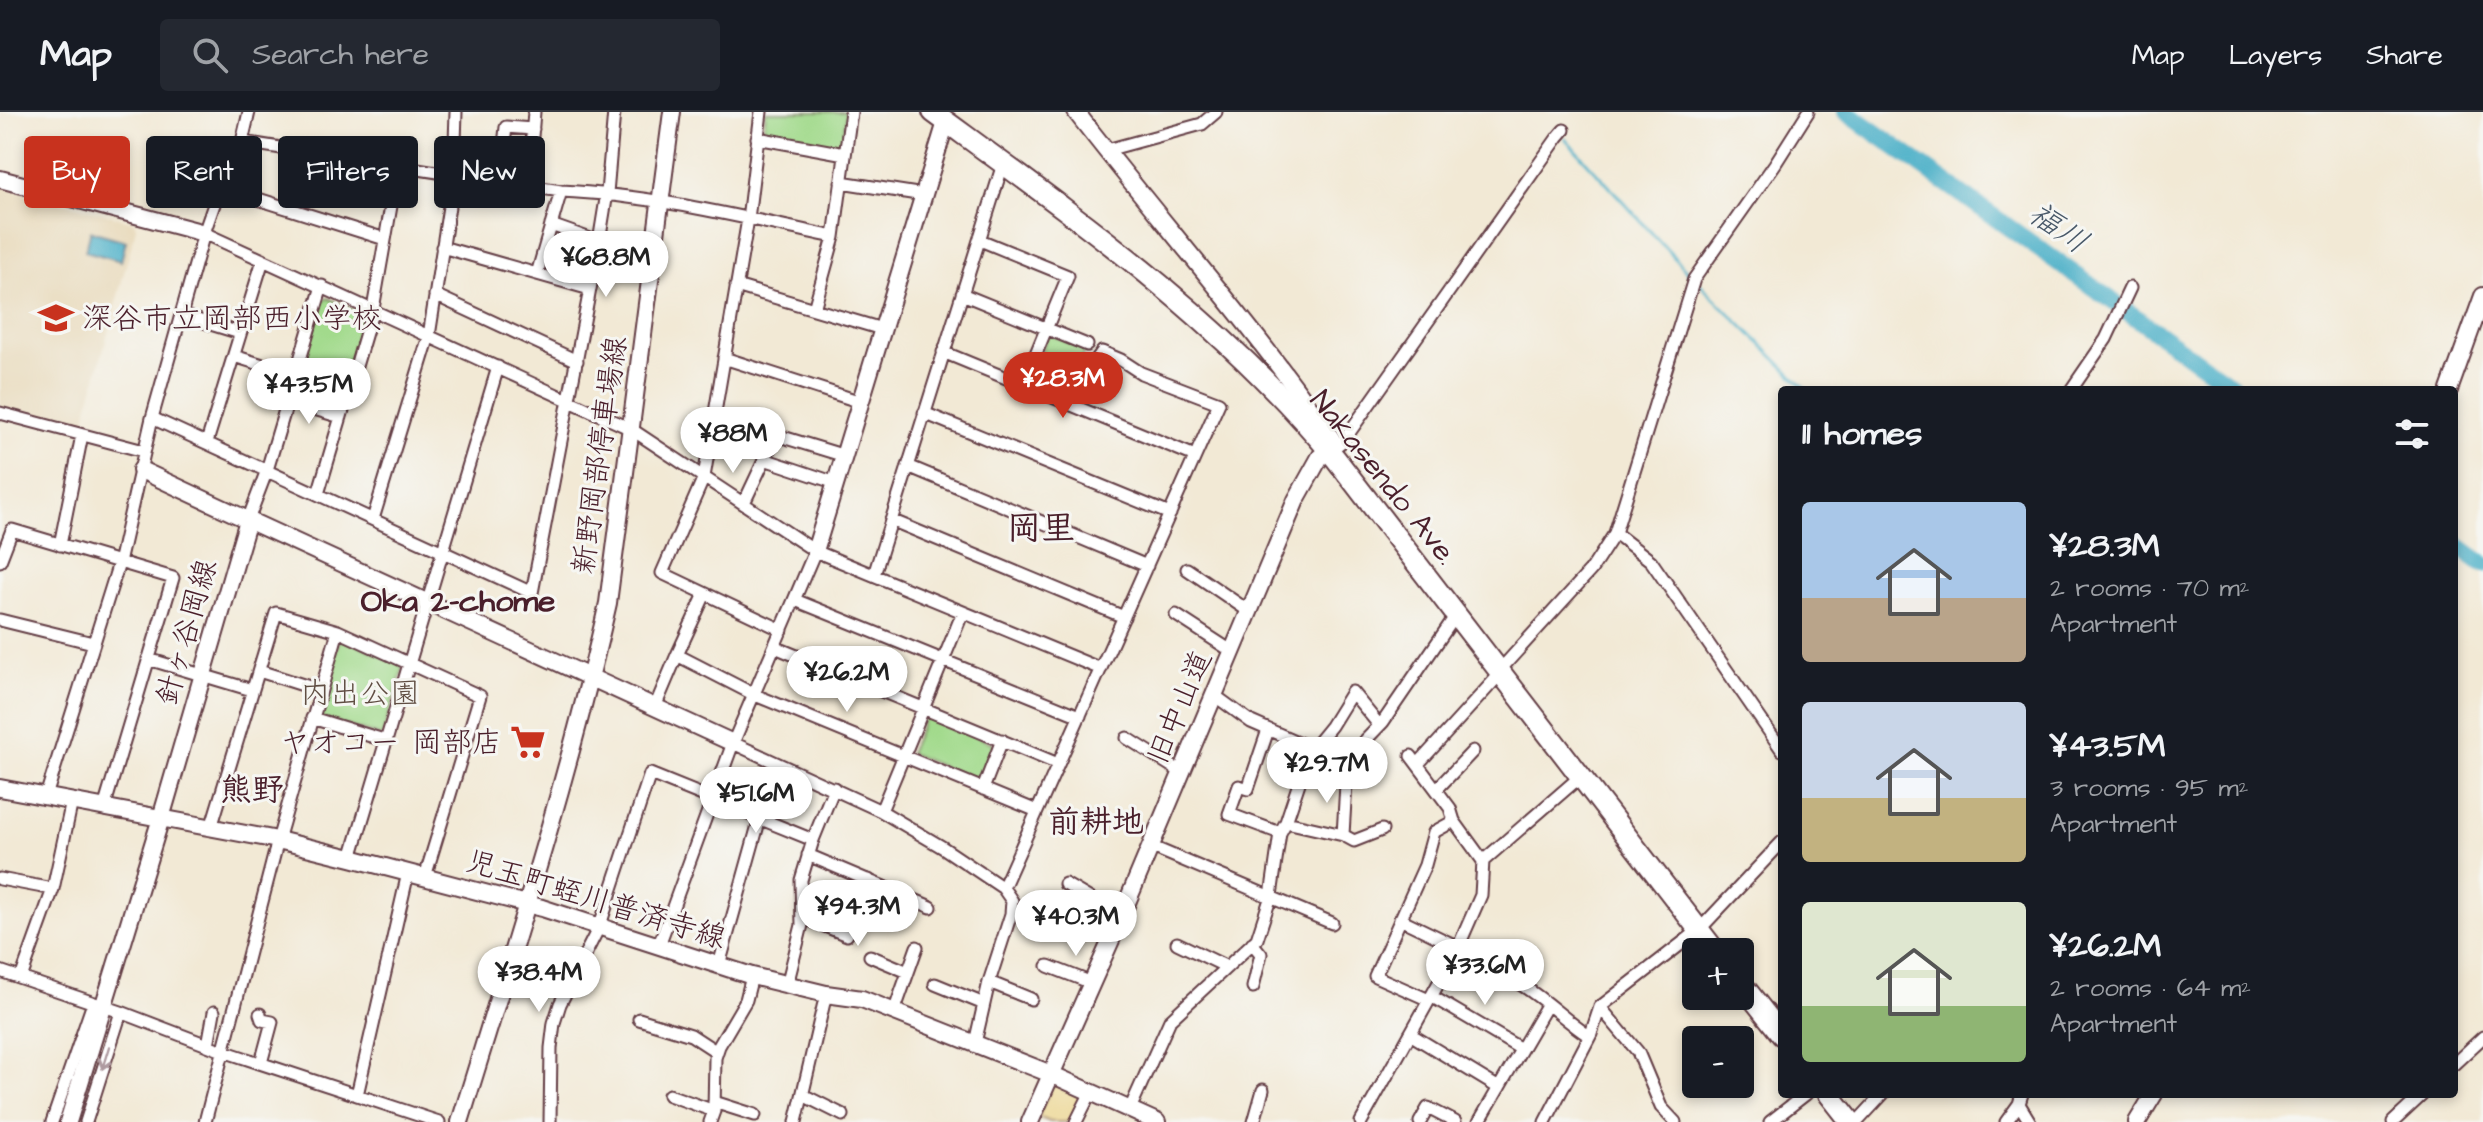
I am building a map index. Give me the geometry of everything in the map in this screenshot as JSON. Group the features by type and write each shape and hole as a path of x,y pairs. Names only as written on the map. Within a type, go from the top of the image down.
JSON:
{"highway":[{"name":"Nakasendo Ave.","path":"939,117 1130,259 1199,318 1272,389 1329,451 1705,938"},
{"path":"1754,1000 1778,1030"},
{"path":"1833,1098 1854,1122"}],"main road":[{"name":"新野岡部停車場線","path":"460,1122 527,904 591,677 608,603 672,112"},
{"path":"1076,112 1278,366 1290,377 1332,439 1329,451"},
{"path":"815,551 924,195 939,117"},
{"path":"0,179 204,233"},
{"path":"2450,386 2483,296"},
{"path":"1272,389 1278,366"},
{"name":"旧中山道","path":"1035,1120 1051,1074 1121,917 1296,500 1320,457 1329,451"},
{"path":"141,470 733,743"},
{"name":"針ヶ谷岡線","path":"68,1122 98,1004 161,818 248,520"},
{"name":"児玉町蛭川普済寺線","path":"0,788 278,840 527,904 752,976 826,994 862,999 1051,1074 1157,1122"},
{"path":"2137,1122 2152,1098"}],"street":[{"path":"243,136 249,112"},
{"path":"455,136 456,112"},
{"path":"532,136 534,112"},
{"path":"152,418 532,593 599,242 614,112"},
{"path":"761,112 748,219 704,477 662,573 782,630"},
{"path":"814,309 834,237 851,112"},
{"path":"1107,152 1202,124 1216,112"},
{"path":"1361,1122 1457,949 1481,895 1483,861 1454,821 1450,808 1414,760 1500,672 1591,570 1615,533 1694,279 1808,112"},
{"path":"505,136 506,127 533,129"},
{"path":"1329,451 1344,440 1564,130"},
{"path":"757,138 845,154"},
{"path":"874,575 1003,164"},
{"path":"841,182 924,195"},
{"path":"545,189 662,201 834,237"},
{"path":"537,274 561,191"},
{"path":"262,200 385,239"},
{"path":"46,796 119,563 152,418 213,208"},
{"path":"318,494 373,309 391,208"},
{"path":"373,519 429,336 448,208"},
{"path":"551,225 599,242"},
{"path":"204,233 631,429 815,551 1101,669"},
{"path":"980,240 1068,276 1023,385"},
{"path":"442,247 590,289"},
{"path":"207,442 263,260"},
{"path":"248,520 267,470 322,286"},
{"path":"736,286 882,329"},
{"path":"2074,386 2106,339 2129,289"},
{"path":"962,294 1087,345"},
{"path":"435,295 577,361"},
{"path":"181,315 240,333"},
{"path":"943,352 1195,456"},
{"path":"1003,888 1219,403 1141,373 1102,352 1091,367 1073,405"},
{"path":"234,356 295,375"},
{"path":"724,358 861,402"},
{"path":"351,858 498,367"},
{"path":"287,401 341,417"},
{"path":"0,413 144,451"},
{"path":"924,413 1170,514"},
{"path":"714,416 845,456"},
{"path":"60,545 82,435"},
{"path":"744,503 776,435"},
{"path":"764,459 836,483"},
{"path":"908,466 1147,566"},
{"path":"891,520 1124,617"},
{"path":"0,561 12,530 173,578 104,808"},
{"path":"1615,533 1651,561 1778,744"},
{"path":"659,945 733,743 815,551"},
{"path":"1187,569 1250,612"},
{"path":"655,707 705,594"},
{"path":"795,600 1080,716"},
{"path":"881,811 963,612"},
{"path":"211,828 276,613 338,631 480,696 416,875 357,1095"},
{"path":"1176,615 1233,652"},
{"path":"1343,835 1347,767 1456,615"},
{"path":"0,620 93,643"},
{"path":"205,1122 278,840 338,631"},
{"path":"775,647 1058,764"},
{"path":"677,655 755,695 1037,811"},
{"path":"148,659 252,690"},
{"path":"259,671 319,690"},
{"path":"1130,1109 1170,1020 1257,939 1271,896 1280,833 1313,749 1352,692 1379,725"},
{"path":"1214,695 1251,722 1313,749"},
{"path":"312,718 387,741"},
{"path":"1268,730 1248,789 1239,786 1229,814 1280,833"},
{"path":"1127,738 1181,772"},
{"path":"983,789 1002,740"},
{"path":"733,743 881,811 1003,888 1012,901 1011,914 989,982 975,1043"},
{"path":"1437,789 1473,751"},
{"path":"550,1122 554,1023 560,1004 600,925 650,774 813,840"},
{"path":"1483,861 1581,776"},
{"path":"787,985 802,925 801,880 834,788"},
{"path":"21,978 53,889 72,801"},
{"path":"719,965 760,818"},
{"path":"1454,821 1434,832 1425,865 1375,976 1430,998 1521,1049"},
{"path":"1286,822 1343,835 1354,841 1382,830"},
{"path":"1150,846 1332,923"},
{"path":"1545,1122 1589,1036 1600,1007 1699,930 1778,846"},
{"path":"808,855 931,907"},
{"path":"0,879 53,889"},
{"path":"802,917 847,935 869,880"},
{"path":"1065,884 1121,917"},
{"path":"1400,919 1525,987 1589,1036"},
{"path":"1177,943 1227,967"},
{"path":"1252,943 1261,954 1253,987"},
{"path":"894,1012 917,947"},
{"path":"870,956 908,972"},
{"path":"1048,966 1092,983"},
{"path":"0,971 223,1051 439,1122"},
{"path":"713,1112 717,1052 746,1000 752,976"},
{"path":"989,982 1031,999"},
{"path":"935,984 984,1004"},
{"path":"796,1122 826,994"},
{"path":"52,1122 98,1004"},
{"path":"1479,1122 1547,1005"},
{"path":"1600,1007 1638,1052 1661,1107 1675,1122"},
{"path":"86,1122 121,1012"},
{"path":"208,1045 214,1012"},
{"path":"260,1014 262,1020 272,1022 261,1063"},
{"path":"639,1019 691,1035 717,1052"},
{"path":"1410,1034 1499,1088"},
{"path":"2459,1052 2483,1037"},
{"path":"1254,1122 1263,1090"},
{"path":"1076,1122 1091,1092"},
{"path":"669,1095 713,1112 755,1115"},
{"path":"803,1095 843,1115"},
{"path":"1770,1122 1801,1098"},
{"path":"1854,1122 1879,1098"},
{"path":"2394,1122 2419,1098"},
{"path":"2006,1122 2021,1099"},
{"path":"2021,1099 2030,1122"},
{"path":"1420,1122 1428,1108 1455,1122"}],"shaded area":[{"name":"深谷市立岡部西小学校","path":"0,186 24,192 24,208 82,208 134,222 136,228 80,429 0,407"}],"green space":[{"path":"766,112 846,112 842,146 837,148 763,134"},
{"path":"328,298 367,318 339,412 294,399 322,301"},
{"path":"1048,334 1086,350 1080,360 1087,363 1073,399 1029,382"},
{"name":"内出公園","path":"344,638 400,664 403,669 382,737 317,716 339,641"},
{"path":"926,714 994,744 979,782 909,753"}],"sand":[{"path":"1058,1083 1084,1095 1073,1122 1050,1122 1038,1117 1051,1087"}],"water":[{"path":"91,231 126,241 121,261 85,251"}],"waterway":[{"name":"福川","path":"1846,112 2232,386"},
{"path":"1565,138 1692,277"},
{"path":"1698,282 1803,386"},
{"name":"福川","path":"2458,546 2483,564"}],"place":[{"name":"深谷市立岡部西小学校","path":"56,318"},
{"name":"ヤオコー 岡部店","path":"528,742"}],"district":[{"name":"岡里","path":"1041,527"},
{"name":"Oka 2-chome","path":"458,600"},
{"name":"熊野","path":"252,789"},
{"name":"前耕地","path":"1096,821"}]}
